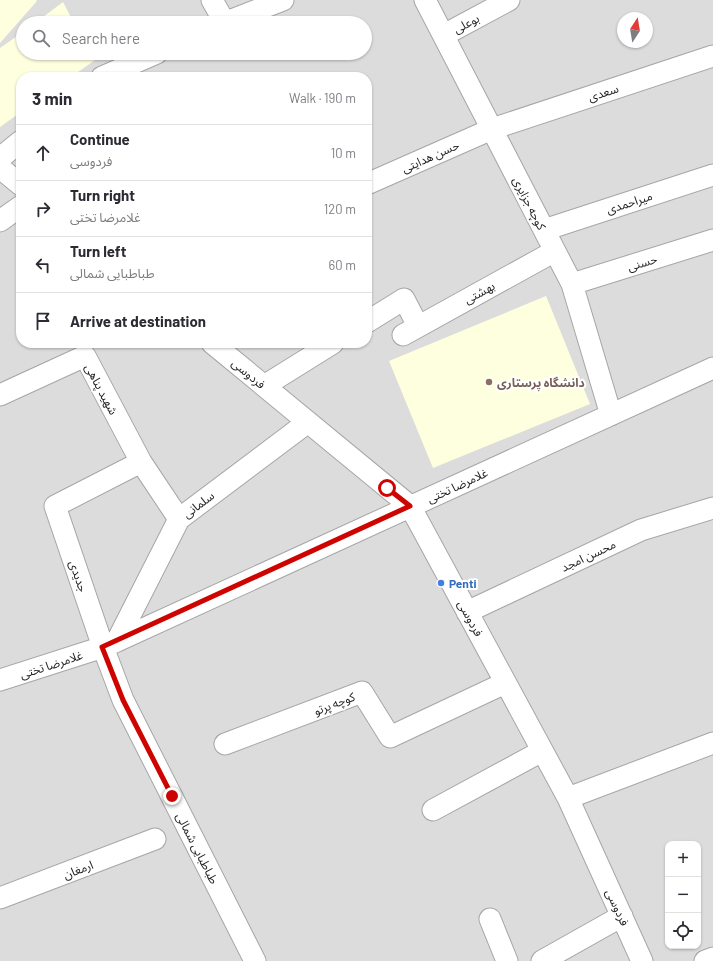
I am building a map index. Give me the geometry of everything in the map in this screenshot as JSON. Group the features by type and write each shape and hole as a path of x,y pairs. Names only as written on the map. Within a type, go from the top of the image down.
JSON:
{"street":[{"path":"212,0 221,16"},
{"path":"243,16 284,0"},
{"name":"کوچه جزایری","path":"426,0 572,284 610,415"},
{"name":"بوعلی","path":"444,35 509,0"},
{"name":"سعدی","path":"492,129 713,56"},
{"path":"113,72 141,60"},
{"name":"حسن هدایتی","path":"372,182 492,129"},
{"path":"0,158 16,145"},
{"path":"0,168 16,181"},
{"name":"میراحمدی","path":"544,230 713,175"},
{"path":"0,221 16,210"},
{"name":"حسنی","path":"572,284 713,240"},
{"name":"بهشتی","path":"372,319 404,299 411,330 555,250"},
{"name":"فردوسی","path":"218,348 410,506 568,798 642,961"},
{"path":"264,386 325,348"},
{"name":"شهید پناهی","path":"0,395 85,356 141,462"},
{"name":"غلامرضا تختی","path":"0,680 110,644 713,368"},
{"name":"سلمانی","path":"110,644 179,519 308,422"},
{"path":"141,462 179,519"},
{"name":"جدیدی","path":"110,644 55,506 141,462"},
{"name":"محسن امجد","path":"467,612 641,530 713,508"},
{"name":"طباطبایی شمالی","path":"110,644 123,700 255,961"},
{"name":"کوچه پرتو","path":"225,744 362,692 390,737 505,683"},
{"path":"568,798 713,743"},
{"path":"433,810 542,750"},
{"name":"ارمغان","path":"0,898 155,839"},
{"path":"542,961 622,916"},
{"path":"490,919 507,961"},
{"path":"705,961 713,958"}],"shaded area":[{"path":"0,0 713,0 713,961 0,961"},
{"path":"0,0 36,0 37,1 24,16 16,16 16,25 0,43"},
{"path":"63,2 70,16 44,16"},
{"path":"16,37 16,60 95,60 78,72 16,72 16,116 0,127 0,48"},
{"name":"دانشگاه پرستاری","path":"546,296 590,404 433,468 389,361"}],"place":[{"name":"دانشگاه پرستاری","path":"489,382"},
{"name":"Penti","path":"441,583"}],"route":[{"path":"172,796 123,700 102,647 410,506 387,488"}]}
